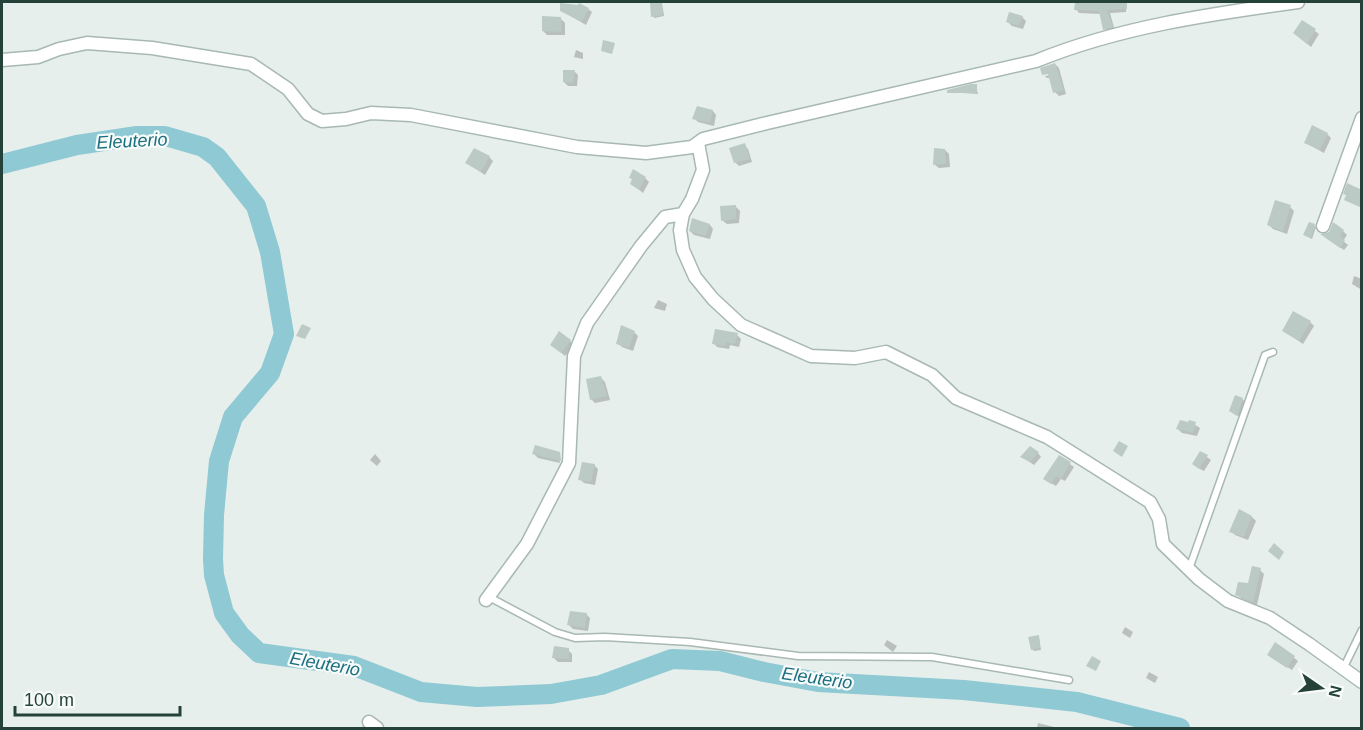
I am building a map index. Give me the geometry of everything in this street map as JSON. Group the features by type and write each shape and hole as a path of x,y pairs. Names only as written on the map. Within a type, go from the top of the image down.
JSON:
{"street":[{"path":"2,60 38,57 59,49 87,43 152,48 251,64 288,89 308,114 322,121 346,119 371,113 411,115 577,147 646,153 692,147 703,140 767,123 1036,61 1112,34 1298,2"},
{"path":"1323,226 1362,118"},
{"path":"698,143 703,170 692,199 682,214 680,230 683,250 695,277 713,299 741,325 811,356 855,358 886,352 932,375 956,398 1047,437 1150,502 1159,519 1163,544 1189,570 1228,601 1270,618 1362,682"},
{"path":"487,598 527,544 569,463 574,356 586,323 640,246 665,218 682,214"}],"lane":[{"path":"1189,570 1265,355 1273,352"},
{"path":"487,598 555,632 575,638 605,637 690,642 798,656 932,657 1069,680"},
{"path":"1342,670 1362,630"}],"building":[{"path":"650,2 661,2 664,15 651,17"},
{"path":"1075,2 1127,2 1127,9 1107,10 1113,27 1103,30 1099,11 1074,10"},
{"path":"560,3 578,5 579,3 589,8 582,22 560,11"},
{"path":"1009,12 1023,16 1019,26 1006,22"},
{"path":"542,16 561,17 561,32 542,31"},
{"path":"1302,20 1316,29 1307,44 1293,33"},
{"path":"603,40 615,43 612,54 601,51"},
{"path":"1055,63 1064,90 1053,93 1048,74 1042,75 1040,68"},
{"path":"563,70 575,70 573,83 563,82"},
{"path":"977,84 977,93 947,93 947,90"},
{"path":"697,106 713,110 710,123 692,119"},
{"path":"1312,125 1328,133 1320,150 1304,143"},
{"path":"745,143 750,159 734,163 729,148"},
{"path":"474,148 490,156 481,172 465,163"},
{"path":"934,148 945,149 946,164 933,165"},
{"path":"633,169 646,177 639,190 630,184 632,179 629,178"},
{"path":"1347,183 1362,190 1362,208 1344,200 1346,195 1343,194"},
{"path":"1275,200 1291,205 1283,231 1267,225"},
{"path":"736,205 736,219 721,221 720,206"},
{"path":"692,218 710,224 706,236 689,231"},
{"path":"1309,222 1315,224 1311,238 1303,235"},
{"path":"1333,222 1344,230 1340,236 1345,240 1340,248 1320,234 1329,232"},
{"path":"1293,311 1311,321 1299,341 1282,331"},
{"path":"302,324 311,328 305,339 296,336"},
{"path":"621,325 635,331 629,348 616,344"},
{"path":"715,329 738,333 735,344 726,342 725,346 712,344"},
{"path":"559,331 571,340 561,353 550,345"},
{"path":"601,376 607,396 590,400 586,379"},
{"path":"1235,395 1243,398 1237,416 1229,411"},
{"path":"1180,420 1196,422 1193,433 1176,429"},
{"path":"1119,441 1128,446 1122,457 1113,451"},
{"path":"535,445 560,452 561,461 532,454"},
{"path":"1030,446 1039,452 1030,462 1020,457"},
{"path":"1200,451 1208,455 1199,469 1192,464"},
{"path":"1059,455 1071,462 1061,479 1056,476 1051,484 1043,479"},
{"path":"582,462 595,464 591,482 578,480"},
{"path":"1239,509 1252,516 1244,537 1229,532"},
{"path":"1274,543 1284,552 1279,560 1268,551"},
{"path":"1252,566 1261,568 1253,602 1235,595 1238,582 1248,583"},
{"path":"570,611 587,613 585,628 567,625"},
{"path":"1039,635 1040,648 1031,650 1028,637"},
{"path":"1275,642 1295,656 1287,668 1267,655"},
{"path":"554,646 569,648 569,659 552,658"},
{"path":"1092,656 1101,661 1096,671 1086,666"}],"waterway":[{"name":"Eleuterio","path":"2,164 77,145 137,136 165,136 203,147 217,157 256,206 270,252 284,334 270,373 233,417 219,461 213,559 214,575 224,613 240,635 259,653 354,666 421,692 477,697 551,694 601,685 672,659 720,661 818,682 964,690 1077,702 1180,728"}]}
